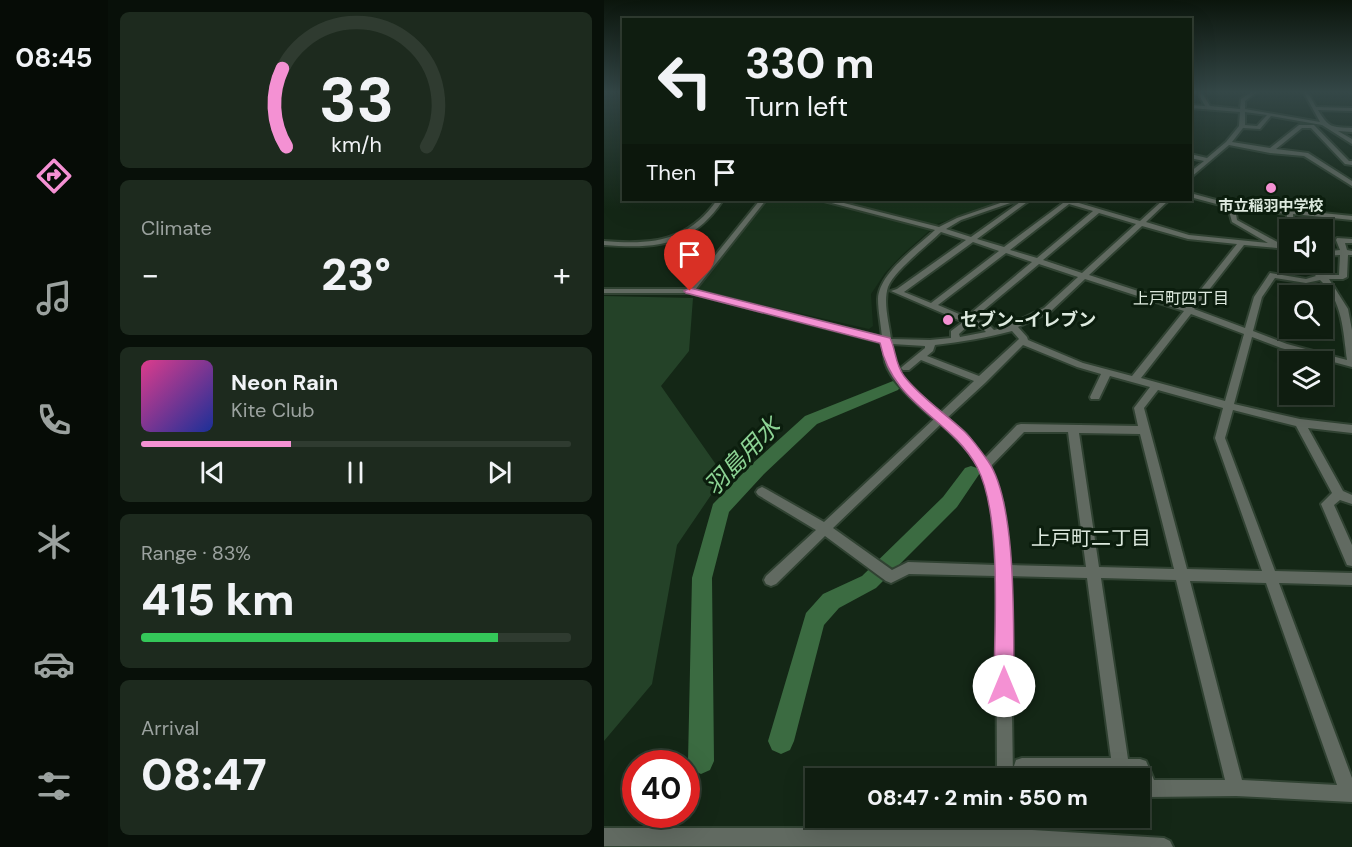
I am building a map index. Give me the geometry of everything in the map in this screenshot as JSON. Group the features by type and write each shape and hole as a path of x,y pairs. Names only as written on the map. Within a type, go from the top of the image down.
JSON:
{"street":[{"path":"1192,174 1228,143 1238,131"},
{"path":"1270,151 1295,131"},
{"path":"1316,131 1334,152 1347,163 1351,162"},
{"path":"1334,131 1351,142"},
{"path":"1228,143 1270,151 1306,154 1351,184"},
{"path":"1192,156 1207,160"},
{"path":"1192,196 1231,206 1351,218"},
{"path":"604,243 643,245 680,237 706,222 719,201"},
{"path":"690,291 762,201"},
{"path":"830,201 940,230 1004,250 1247,330 1284,346 1351,364 1348,322 1344,309 1317,273"},
{"path":"1005,768 1003,570 997,504 984,466 962,437 917,398 899,378 890,363 882,299 884,287 895,270 940,230 959,219 1012,201"},
{"path":"898,292 1026,201"},
{"path":"932,306 1065,201"},
{"path":"1069,201 1188,237 1279,246"},
{"path":"604,291 690,291 886,340 956,341 993,334 1047,310 1165,201"},
{"path":"1231,206 1234,221 1279,245"},
{"path":"956,341 954,333 968,320 1099,210"},
{"path":"1290,213 1290,219"},
{"path":"1150,789 1236,788 1350,794 1220,438 1247,330 1258,297 1273,275 1306,281 1322,277 1343,277 1348,252 1340,240 1351,241"},
{"path":"1135,379 1191,311 1242,243"},
{"path":"1333,253 1348,252"},
{"path":"884,287 986,327 993,334"},
{"path":"771,580 1024,339 1013,327"},
{"path":"1022,341 1080,365 1229,406 1300,423 1351,429"},
{"path":"906,368 930,350 930,342"},
{"path":"921,357 982,381"},
{"path":"1095,397 1107,372"},
{"path":"1156,386 1139,408 1236,788"},
{"path":"1300,423 1345,497 1327,504 1351,561"},
{"path":"984,466 1021,428 1144,430"},
{"path":"1073,429 1121,768"},
{"path":"762,492 825,529 891,577 908,568 1351,579"},
{"path":"1022,766 1088,768"},
{"path":"604,837 1005,842 1164,847"}],"shaded area":[{"path":"763,201 1003,201 937,224 902,255 885,273 871,294 873,326 869,329 693,289"},
{"path":"604,296 693,298 689,351 661,386 724,476 677,545 652,684 604,741"}],"waterway":[{"name":"羽島用水","path":"701,761 702,578 720,509 758,469 811,420 893,386"},
{"path":"781,741 814,620 831,601 869,582 950,502 971,473"}],"place":[{"name":"市立稲羽中学校","path":"1271,188"},
{"name":"セブン-イレブン","path":"948,320"}],"district":[{"name":"上戸町四丁目","path":"1181,298"},
{"name":"上戸町二丁目","path":"1091,538"}],"route":[{"path":"690,291 886,340 890,363 899,378 917,398 962,437 984,466 997,504 1003,570 1004,686"}]}
